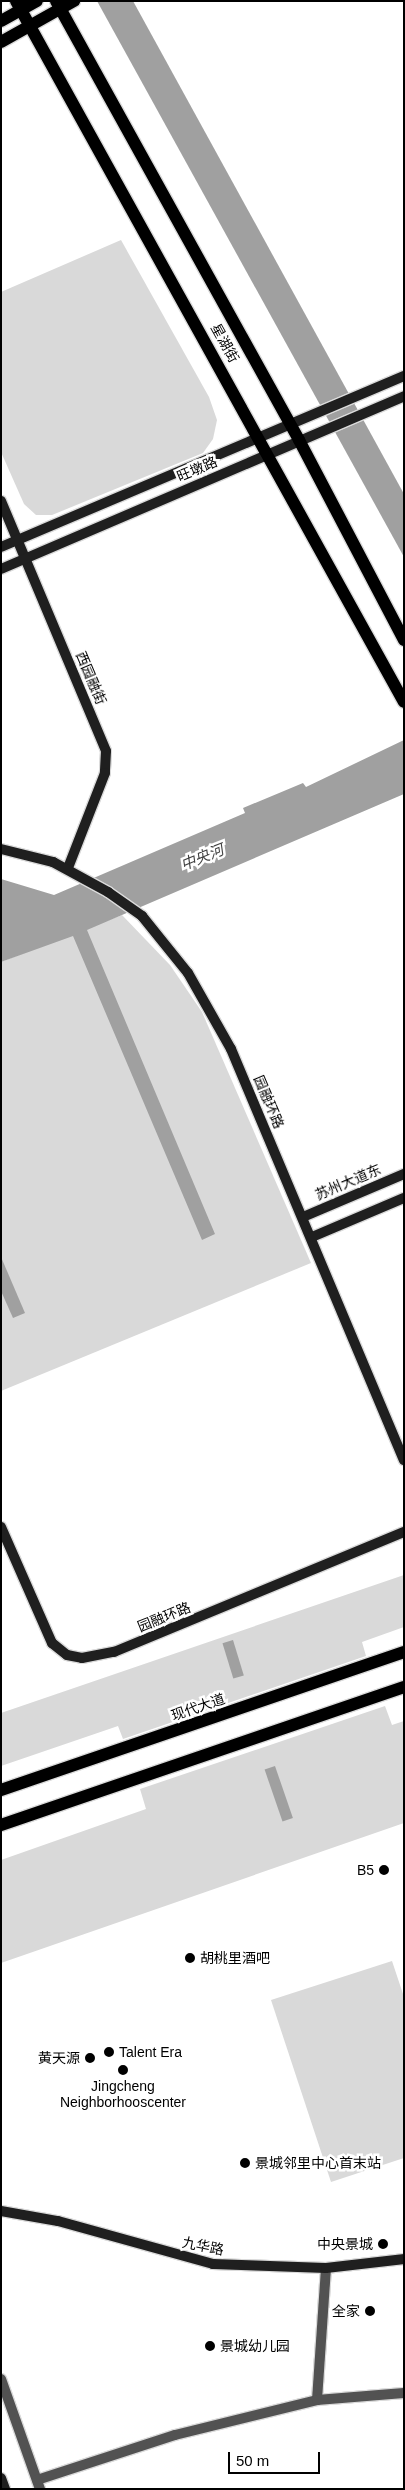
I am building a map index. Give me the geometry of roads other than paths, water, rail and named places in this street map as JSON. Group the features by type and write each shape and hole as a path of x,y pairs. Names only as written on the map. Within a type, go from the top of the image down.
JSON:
{"main road":[{"path":"1,22 19,6 37,1"},
{"path":"1,42 31,26 58,5 74,1"},
{"name":"星湖街","path":"58,5 291,425 404,640"},
{"name":"星湖街","path":"19,6 269,453 404,702"},
{"name":"现代大道","path":"1,1790 404,1652"},
{"path":"1,1825 404,1687"}],"street":[{"name":"旺墩路","path":"1,547 404,376"},
{"name":"旺墩路","path":"1,569 404,396"},
{"name":"西园融街","path":"1,501 106,751 105,773 68,868"},
{"name":"园融环路","path":"1,849 68,868 84,877 142,916 188,973 220,1026 312,1237 404,1460"},
{"name":"苏州大道东","path":"303,1217 404,1174"},
{"path":"312,1237 404,1198"},
{"name":"园融环路","path":"1,1527 52,1643 68,1655 82,1658 114,1652 404,1532"},
{"name":"九华路","path":"1,2210 58,2221 213,2264 326,2268 404,2259"},
{"path":"317,2400 326,2268"},
{"path":"1,2379 39,2484 175,2435 317,2400 404,2393"},
{"path":"1,2478 5,2489"}],"water":[{"path":"97,1 133,1 404,494 404,557"},
{"name":"中央河","path":"404,740 404,794 87,930 215,1234 202,1240 73,936 1,962 1,879 54,895 245,813 243,808 303,783 306,787"},
{"path":"1,1257 25,1313 13,1318 1,1291"},
{"path":"233,1640 244,1675 233,1679 222,1643"},
{"path":"275,1766 293,1818 283,1822 265,1770"}],"place":[{"name":"B5","path":"384,1870"},
{"name":"胡桃里酒吧","path":"190,1958"},
{"name":"Talent Era","path":"109,2052"},
{"name":"黄天源","path":"90,2058"},
{"name":"Jingcheng Neighborhooscenter","path":"123,2070"},
{"name":"景城邻里中心首末站","path":"245,2163"},
{"name":"中央景城","path":"383,2244"},
{"name":"全家","path":"370,2311"},
{"name":"景城幼儿园","path":"210,2346"}]}
